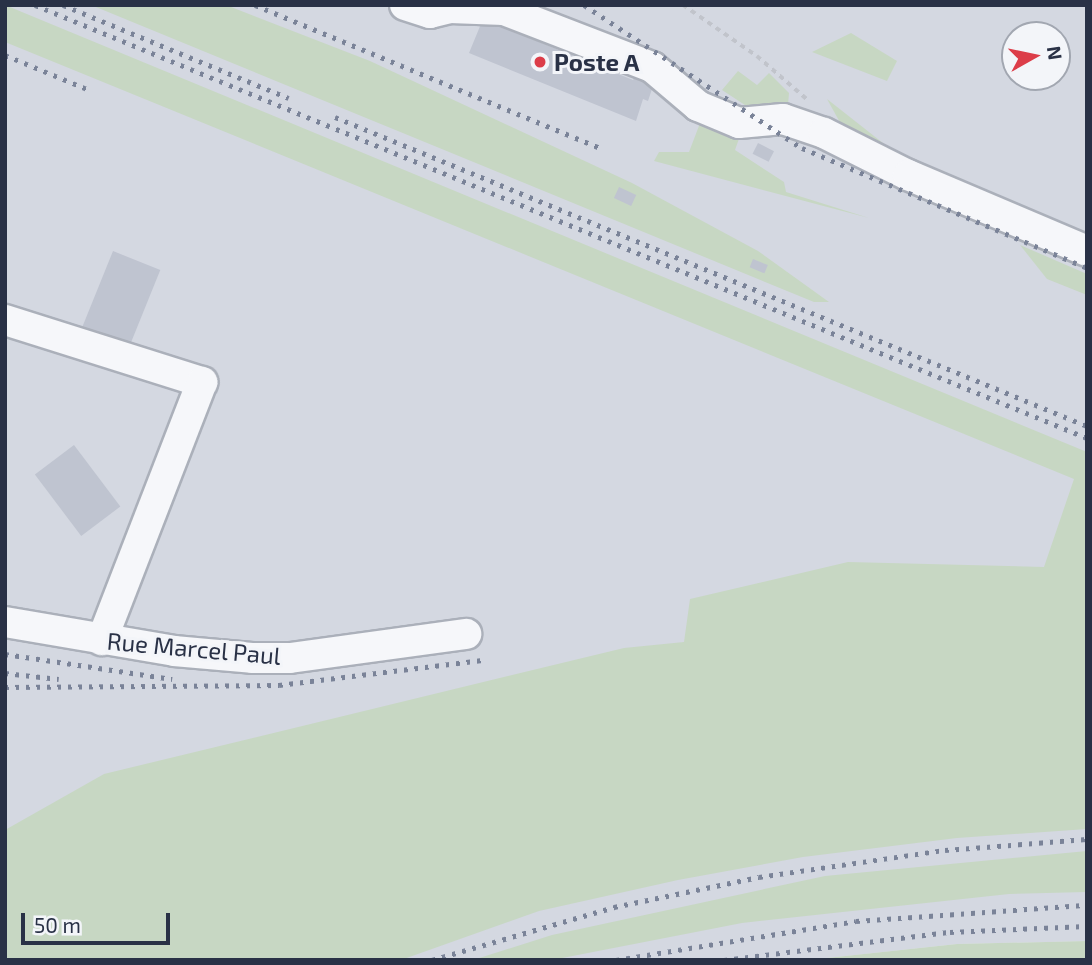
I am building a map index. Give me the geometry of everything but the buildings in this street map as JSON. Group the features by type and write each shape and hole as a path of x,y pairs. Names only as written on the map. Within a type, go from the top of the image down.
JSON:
{"street":[{"path":"405,5 430,13 450,8 504,10 652,67 698,106 738,122 783,119 824,133 908,175 1087,251"},
{"path":"5,320 202,382 102,640"},
{"name":"Rue Marcel Paul","path":"5,622 102,640 273,659 466,634"}],"path":[{"path":"682,5 757,56 817,108"}],"shaded area":[{"path":"5,5 1087,5 1087,941 957,944 808,960 5,960"}],"green space":[{"path":"5,5 1087,452 1087,829 957,838 803,857 678,880 539,911 401,960 5,960 5,830 104,774 624,648 684,642 690,599 848,562 1044,567 1074,479 5,42"},
{"path":"91,5 226,5 370,61 632,183 758,251 829,302 814,302"},
{"path":"851,33 897,61 887,81 812,52"},
{"path":"738,71 757,85 769,73 789,93 788,105 751,109 722,90"},
{"path":"827,99 888,147 847,135"},
{"path":"702,118 741,133 735,150 784,182 786,192 869,218 654,161 659,152 689,152"},
{"path":"1020,245 1087,274 1087,295 1047,279"},
{"path":"1087,851 1087,892 1009,894 742,923 552,960 473,960 552,935 825,876"},
{"path":"1087,941 1087,960 808,960 957,944"}],"railway":[{"path":"35,5 1087,438"},
{"path":"63,5 289,98"},
{"path":"255,5 602,149"},
{"path":"584,5 802,148 1087,268"},
{"path":"5,55 92,91"},
{"path":"335,117 1087,426"},
{"path":"5,654 172,679"},
{"path":"5,687 279,685 484,660"},
{"path":"5,673 59,679"},
{"path":"432,960 614,907 759,877 945,850 1087,839"},
{"path":"616,960 856,921 1087,905"},
{"path":"724,960 950,932 1087,926"}],"place":[{"name":"Poste A","path":"540,62"}]}
